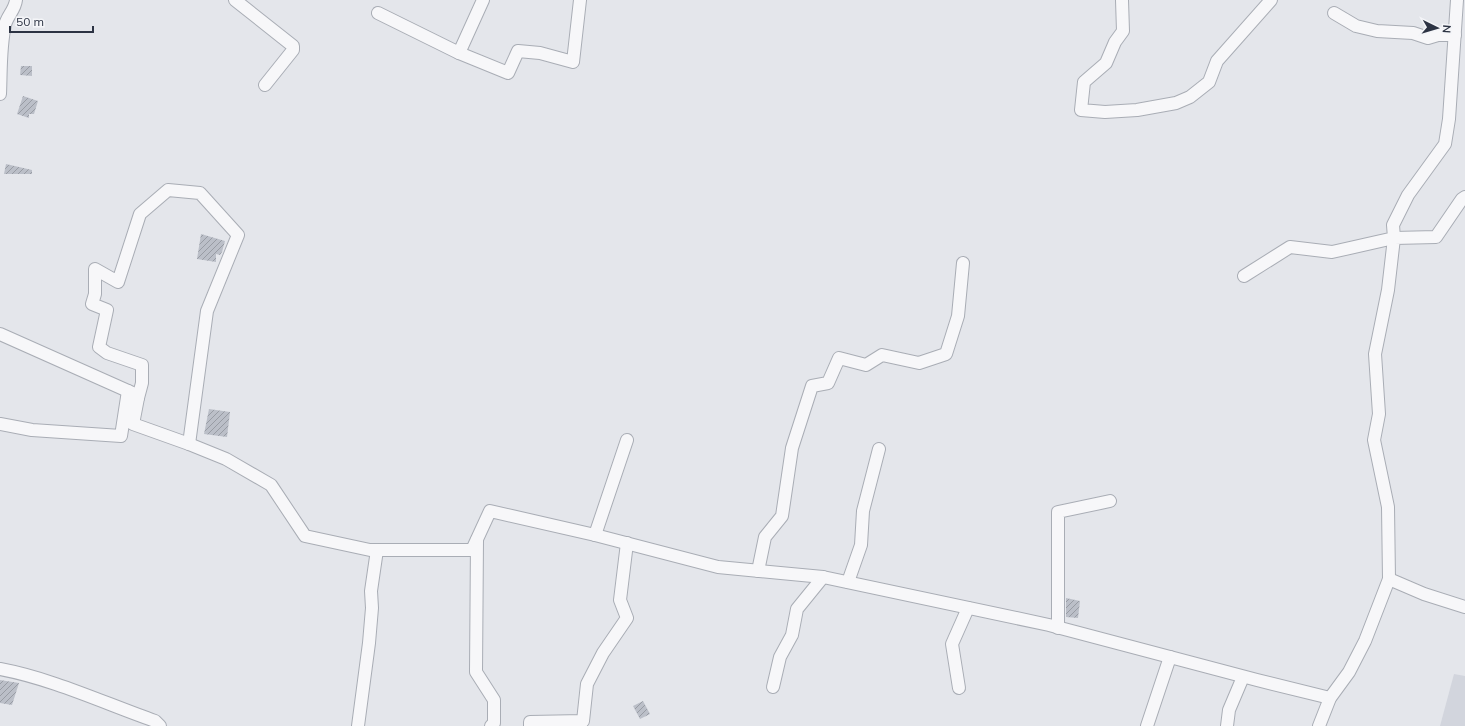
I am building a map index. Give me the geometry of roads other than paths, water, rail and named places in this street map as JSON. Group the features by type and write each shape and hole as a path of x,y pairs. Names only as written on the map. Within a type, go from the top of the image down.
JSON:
{"street":[{"path":"0,94 5,24 15,7 16,0"},
{"path":"235,0 293,46 293,50 265,85"},
{"path":"458,53 483,0"},
{"path":"378,13 458,53 508,73 518,52 540,54 573,62 580,0"},
{"path":"1122,0 1123,31 1115,42 1106,63 1084,82 1081,110 1105,112 1137,110 1176,103 1190,98 1209,82 1217,61 1271,0"},
{"path":"1319,726 1330,698 1349,672 1365,641 1389,579 1388,507 1374,440 1379,414 1375,354 1388,290 1394,238 1393,225 1408,195 1445,144 1449,119 1458,0"},
{"path":"1334,13 1356,26 1378,31 1412,33 1428,38 1438,35 1455,35"},
{"path":"0,424 32,430 121,436 133,395 142,383 142,365 107,353 99,347 107,310 92,304 95,294 94,269 118,282 140,214 168,190 200,193 238,234 207,312 189,444"},
{"path":"1244,276 1290,247 1332,252 1394,238 1436,237 1462,199 1465,197"},
{"path":"758,570 765,537 782,516 792,448 812,386 828,383 839,358 866,365 882,355 919,363 946,354 958,316 963,263"},
{"path":"0,334 133,395"},
{"path":"133,395 133,424 226,459 271,485 305,536 370,550 472,550 490,511 596,535 718,567 823,577 1058,628 1243,677 1330,698"},
{"path":"596,535 627,440"},
{"path":"848,582 861,545 863,511 879,449"},
{"path":"1058,628 1058,512 1110,501"},
{"path":"477,539 476,672 494,700 494,724 491,726"},
{"path":"530,726 530,722 583,721 587,684 603,653 627,618 620,600 627,543"},
{"path":"358,726 369,643 372,608 371,591 376,550"},
{"path":"773,687 780,657 792,635 797,609 823,577"},
{"path":"1389,579 1424,594 1465,607"},
{"path":"959,688 952,644 968,608"},
{"path":"1147,726 1170,657"},
{"path":"0,669 26,674 91,697 155,722 160,726"},
{"path":"1227,726 1229,710 1243,677"}]}
